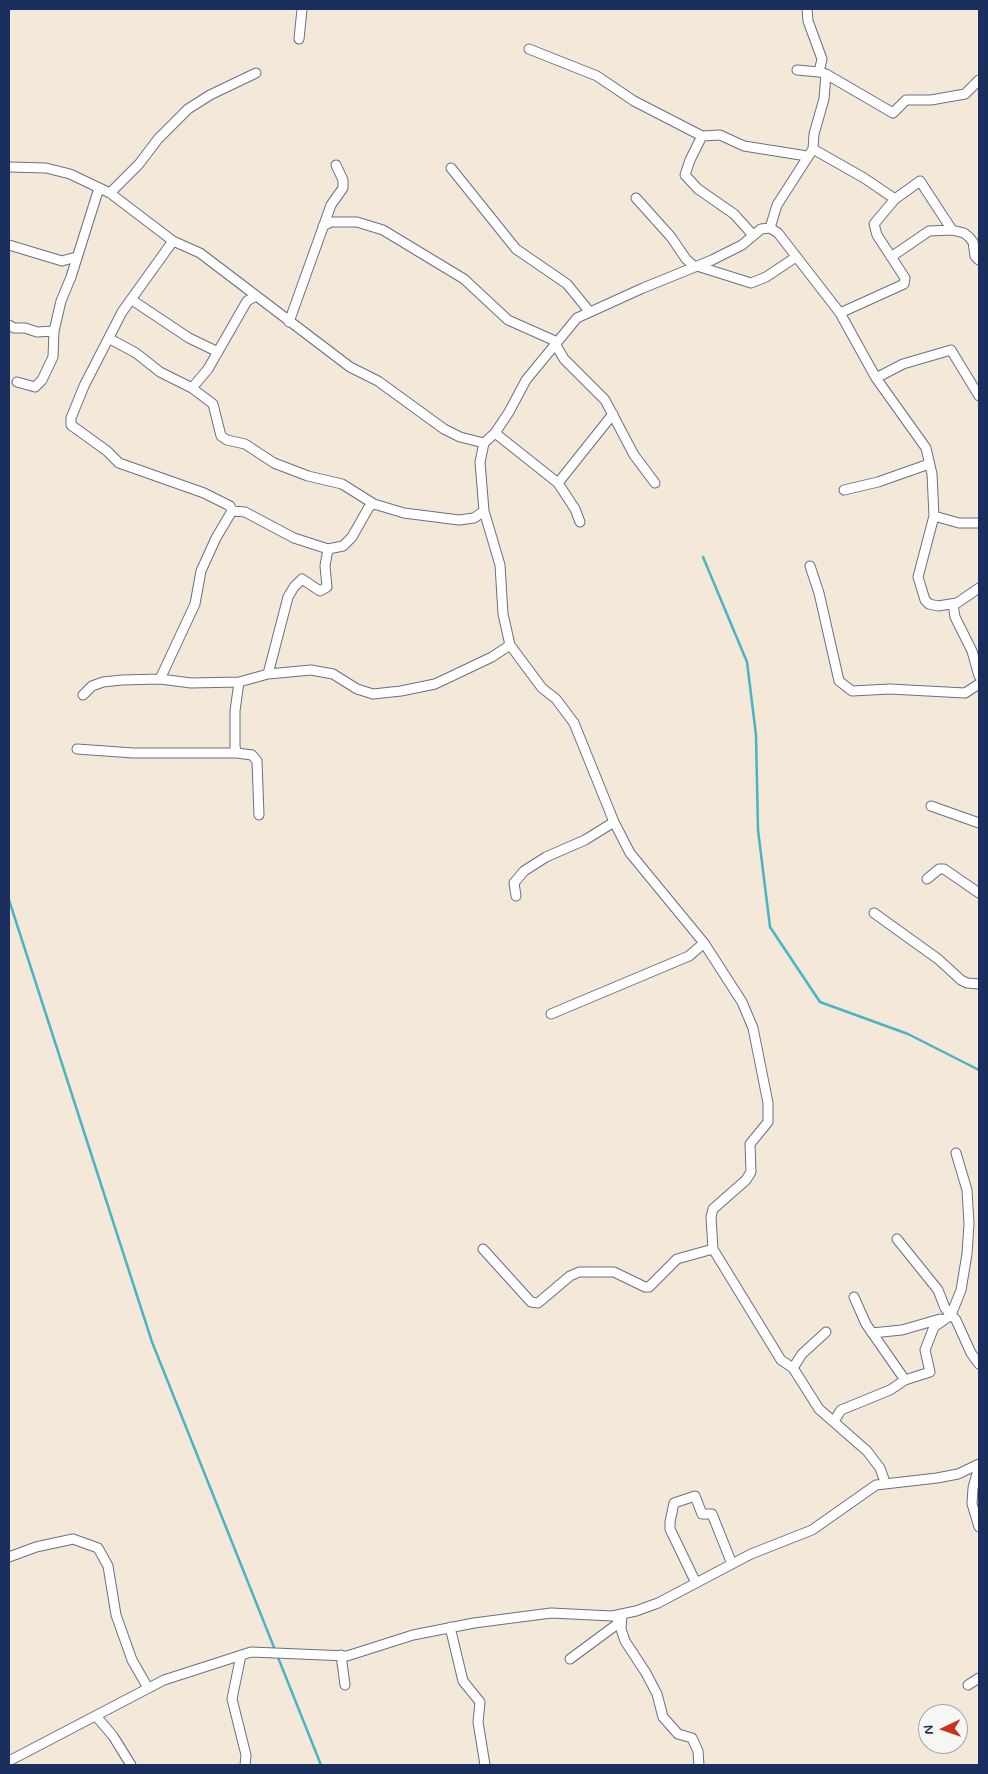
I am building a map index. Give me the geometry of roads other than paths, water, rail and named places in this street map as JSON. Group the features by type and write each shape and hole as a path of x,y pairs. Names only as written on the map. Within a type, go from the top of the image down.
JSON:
{"street":[{"path":"299,40 302,9"},
{"path":"770,228 777,205 813,149 814,134 824,99 822,59 808,21 807,9"},
{"path":"529,49 597,76 634,101 702,136 720,134 744,146 807,156"},
{"path":"797,70 823,73 893,114 906,100 932,100 965,94 979,80"},
{"path":"110,193 140,164 158,138 188,108 256,73"},
{"path":"702,136 685,175 698,189 734,214 752,234"},
{"path":"813,149 864,178 895,199"},
{"path":"289,322 331,205 343,188 343,180 336,165"},
{"path":"9,167 46,168 70,174 110,193 173,241 200,253 350,367 378,381 444,429 460,437 484,443"},
{"path":"451,168 516,249 568,284 589,312"},
{"path":"840,313 904,284 905,278 877,235 874,224 895,199 920,181 952,230"},
{"path":"17,382 35,387 42,380 52,357 54,331 60,301 98,188"},
{"path":"636,198 671,237 686,260 696,266 751,283 766,277 796,257"},
{"path":"323,226 331,222 357,222 383,230 464,279 508,320 553,340 580,376 605,400 634,455 655,483"},
{"path":"885,1482 880,1468 866,1451 819,1409 793,1368 781,1360 713,1249 713,1209 746,1180 751,1172 750,1144 768,1122 769,1114 753,1028 742,1002 704,943 630,853 614,822 574,723 556,699 542,688 510,645 503,614 500,565 484,511 480,462 484,443 495,433 526,380 570,324 589,312 742,245 752,234 761,229 770,228 778,233 840,313 876,378 926,448 930,464 934,516 918,577 919,587 929,604 957,603 979,588"},
{"path":"891,257 928,231 952,230 964,233 969,237 973,242 975,256 979,260"},
{"path":"173,241 122,312 110,339 84,386 70,418 70,424 107,451 119,463 204,493 230,506 232,511"},
{"path":"9,245 62,260 76,257"},
{"path":"192,388 218,352 246,301 256,296"},
{"path":"132,300 189,338 218,352"},
{"path":"9,325 14,328 25,328 37,332 54,331"},
{"path":"110,339 136,353 160,372 192,388 213,404 221,436 227,440 244,444 274,463 308,476 342,484 374,504 404,513 459,520 474,518 484,511"},
{"path":"876,378 903,364 951,350 979,396"},
{"path":"558,483 612,414"},
{"path":"495,433 558,483 575,509 580,522"},
{"path":"844,490 878,482 930,464"},
{"path":"232,511 245,512 294,538 328,549 343,546 352,537 369,507 374,504"},
{"path":"160,679 195,604 204,566 216,538 232,511"},
{"path":"934,516 959,523 979,523"},
{"path":"268,674 288,598 294,587 302,579 320,591 327,587 325,566 328,549"},
{"path":"810,566 820,593 839,681 852,691 890,689 965,693 979,684"},
{"path":"953,604 958,626 972,650 979,676"},
{"path":"83,695 92,686 103,682 160,679 191,683 239,682 268,674 311,670 333,674 357,690 373,694 401,691 435,684 492,657 510,645"},
{"path":"237,753 234,731 239,682"},
{"path":"77,749 133,753 237,753 252,755 257,761 259,815"},
{"path":"931,806 979,823"},
{"path":"516,896 514,884 524,871 546,857 596,835 614,822"},
{"path":"927,879 939,869 944,869 979,893"},
{"path":"874,914 938,959 961,980 967,983 979,984"},
{"path":"551,1014 689,956 704,943"},
{"path":"834,1421 841,1410 890,1390 905,1380 930,1372 925,1350 931,1332 948,1316 961,1290 969,1224 967,1190 956,1153"},
{"path":"897,1238 938,1290 948,1316"},
{"path":"483,1249 531,1302 538,1303 570,1276 579,1272 614,1272 644,1287 649,1287 677,1258 713,1249"},
{"path":"854,1297 872,1333 905,1380"},
{"path":"872,1333 902,1330 948,1316 956,1320 971,1353 979,1364"},
{"path":"793,1368 802,1354 826,1332"},
{"path":"9,1761 164,1680 241,1655 281,1652 347,1656 413,1635 450,1627 551,1613 612,1616 622,1614 658,1602 732,1564 812,1530 868,1489 885,1482 937,1478 958,1474 979,1465"},
{"path":"979,1465 973,1488 972,1504 979,1527"},
{"path":"696,1583 670,1529 674,1503 695,1496 702,1514 712,1514 732,1564"},
{"path":"9,1557 36,1547 73,1540 98,1548 108,1566 116,1615 132,1660 148,1688"},
{"path":"570,1659 616,1625 622,1614"},
{"path":"622,1614 621,1629 625,1641 657,1694 663,1717 678,1734 692,1738 698,1751 699,1765"},
{"path":"450,1627 463,1680 480,1702 478,1722 485,1765"},
{"path":"241,1655 232,1699 246,1755 245,1765"},
{"path":"341,1655 345,1685"},
{"path":"968,1685 979,1678"},
{"path":"96,1716 113,1736 131,1765"}],"waterway":[{"path":"703,557 747,662 756,735 758,830 770,927 820,1002 908,1034 979,1070"},
{"path":"9,900 152,1342 321,1765"}]}
